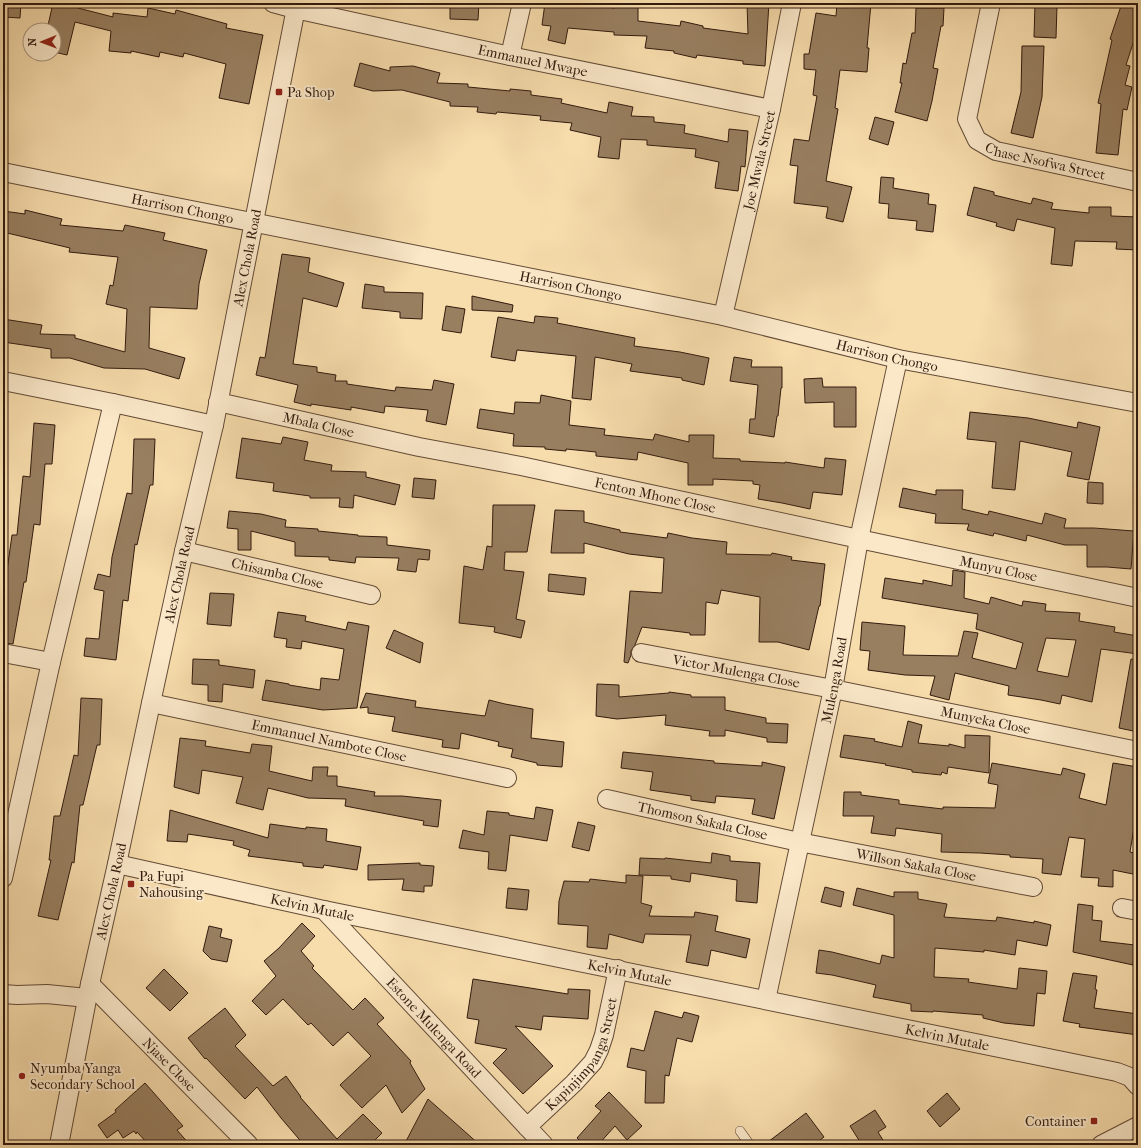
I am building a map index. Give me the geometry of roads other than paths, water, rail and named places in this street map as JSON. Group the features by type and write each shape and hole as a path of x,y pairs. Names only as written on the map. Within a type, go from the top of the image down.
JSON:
{"street":[{"name":"Emmanuel Mwape","path":"273,3 296,6 510,56 771,109"},
{"path":"510,56 522,3"},
{"name":"Joe Mwala Street","path":"723,316 771,109 792,3"},
{"name":"Chase Nsofwa Street","path":"991,3 967,119 977,140 996,151 1138,182"},
{"name":"Alex Chola Road","path":"58,1145 89,991 151,703 184,551 214,425 296,6"},
{"name":"Harrison Chongo","path":"3,172 723,316 898,359 1138,402"},
{"name":"Mulenga Road","path":"766,1000 832,689 859,539 898,359"},
{"path":"3,381 214,425"},
{"name":"Mbala Close","path":"218,402 451,453"},
{"path":"3,878 51,662 113,403"},
{"name":"Fenton Mhone Close","path":"451,453 529,468 859,539"},
{"name":"Munyu Close","path":"859,539 1138,598"},
{"name":"Chisamba Close","path":"184,551 370,595"},
{"path":"3,653 51,662"},
{"name":"Victor Mulenga Close","path":"641,654 832,689"},
{"name":"Munyeka Close","path":"832,689 1138,751"},
{"name":"Emmanuel Nambote Close","path":"151,703 507,778"},
{"name":"Thomson Sakala Close","path":"607,799 799,842"},
{"name":"Willson Sakala Close","path":"799,842 1033,887"},
{"name":"Kelvin Mutale","path":"117,864 324,910 1117,1072 1130,1077 1138,1086"},
{"name":"Estone Mulenga Road","path":"324,910 544,1145"},
{"name":"Kapinjimpanga Street","path":"527,1127 574,1083 593,1062 604,1035 618,969"},
{"path":"3,994 47,994 89,991"},
{"name":"Njase Close","path":"89,991 249,1145"},
{"path":"1100,1145 1138,1126"}],"lane":[{"path":"740,1131 750,1145"}],"place":[{"name":"Pa Shop","path":"279,92"},
{"name":"Pa Fupi Nahousing","path":"131,884"},
{"name":"Nyumba Yanga Secondary School","path":"22,1076"},
{"name":"Container","path":"1094,1121"}]}
